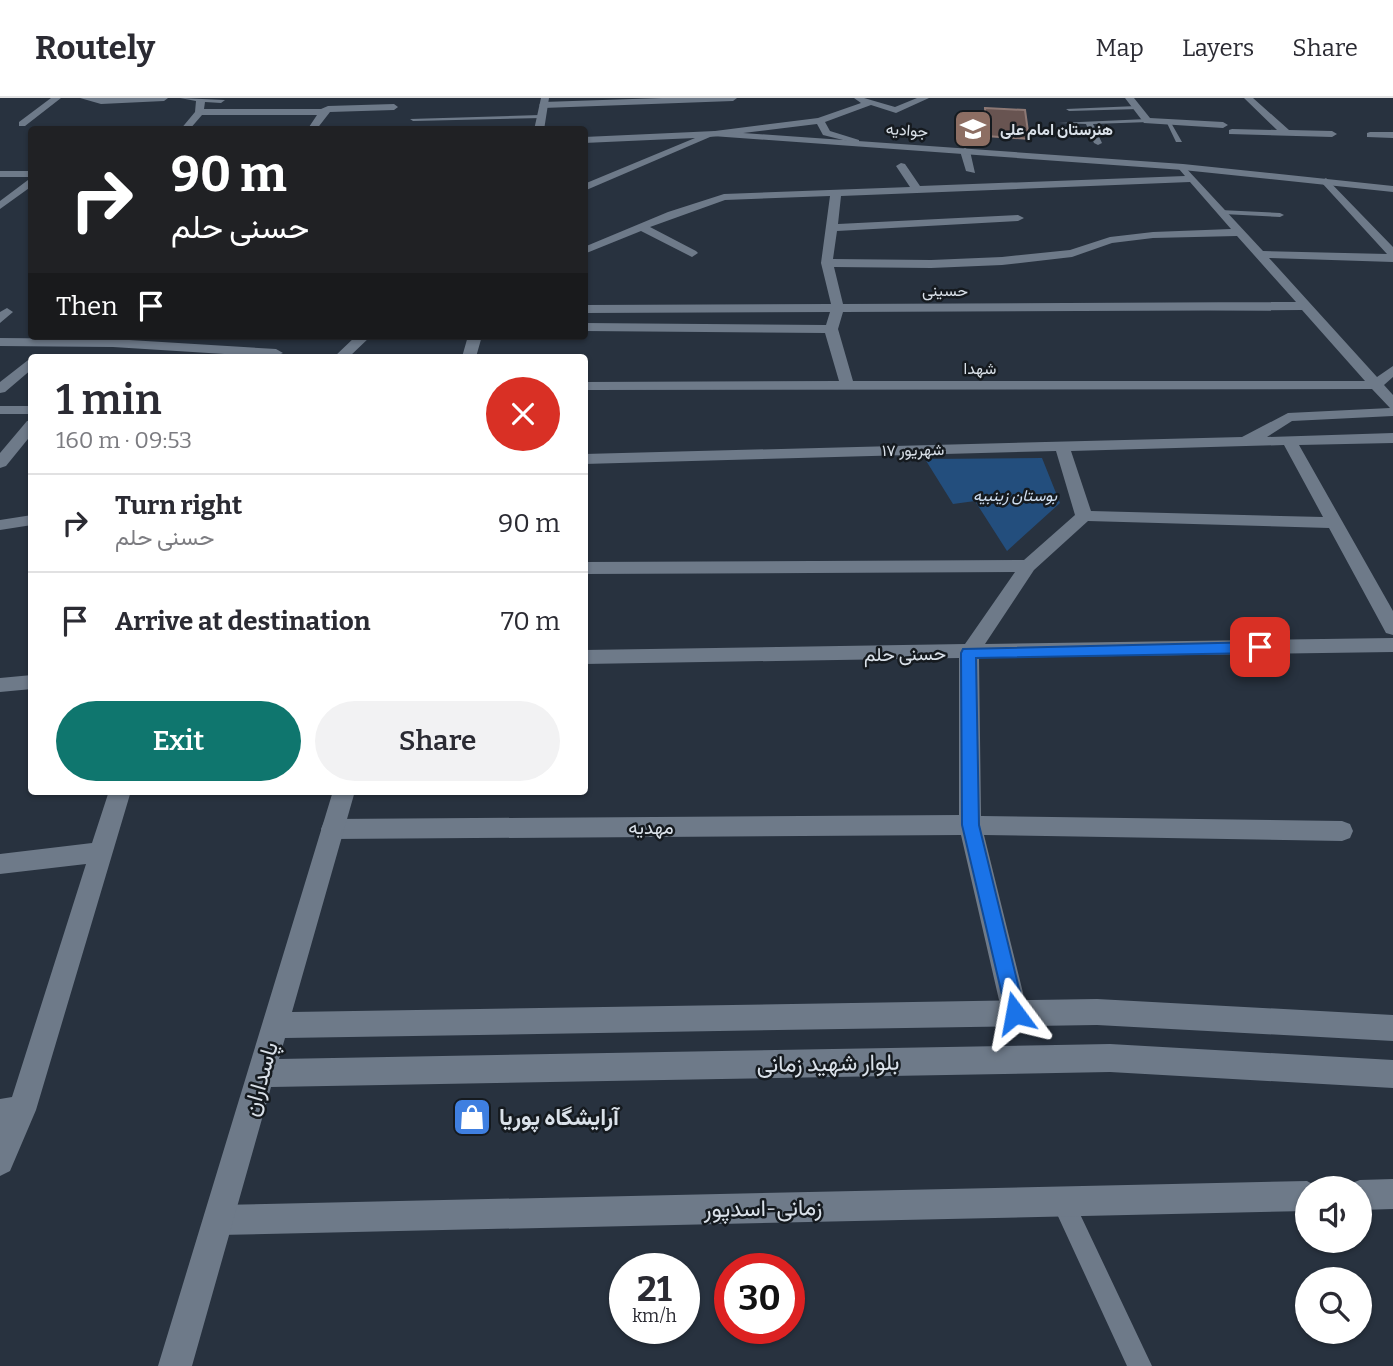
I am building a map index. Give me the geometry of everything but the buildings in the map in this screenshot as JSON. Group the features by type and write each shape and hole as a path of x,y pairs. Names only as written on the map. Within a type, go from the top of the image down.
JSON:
{"street":[{"path":"22,124 57,98"},
{"path":"84,98 101,101 164,98"},
{"path":"184,98 226,100"},
{"path":"377,107 383,98"},
{"path":"539,126 544,101 733,98"},
{"path":"588,186 715,134 820,121 862,100 896,110 925,98"},
{"path":"1129,98 1147,121 1223,125"},
{"path":"1248,98 1286,133"},
{"path":"187,126 199,112 201,99"},
{"path":"199,112 323,112 337,107 394,107"},
{"path":"314,126 323,112"},
{"path":"530,126 540,117"},
{"path":"820,121 826,133 856,142"},
{"path":"1232,132 1332,134"},
{"name":"جوادیه","path":"588,140 715,134 856,142 1183,167 1393,189"},
{"path":"1370,135 1393,135"},
{"path":"965,150 971,171"},
{"path":"901,166 917,190"},
{"path":"1183,167 1393,404"},
{"path":"0,174 28,174"},
{"path":"588,249 724,197 1193,179"},
{"path":"1326,181 1393,256"},
{"path":"0,206 28,183"},
{"path":"836,193 827,263 838,308 831,330 847,386"},
{"path":"833,228 1018,218"},
{"path":"641,228 692,253"},
{"path":"827,263 931,264 1002,261 1072,253 1111,240 1153,235 1241,232"},
{"path":"1260,254 1393,256"},
{"name":"حسینی","path":"588,309 1306,306"},
{"path":"588,327 831,330"},
{"path":"0,342 28,339"},
{"path":"101,354 115,340"},
{"path":"127,340 276,353"},
{"path":"344,354 360,340"},
{"path":"0,389 28,364"},
{"path":"1376,385 1393,370"},
{"name":"شهدا","path":"588,386 1376,385"},
{"path":"0,410 28,410"},
{"name":"۱۷ شهریور","path":"1241,442 1266,432 1288,417 1393,412"},
{"path":"0,463 28,430"},
{"name":"۱۷ شهریور","path":"588,458 1393,438"},
{"path":"1289,441 1393,628"},
{"path":"1062,446 1084,516"},
{"path":"1015,1013 970,825 968,653 1028,566 1084,516 1336,523"},
{"path":"0,525 28,521"},
{"path":"588,568 1028,566"},
{"name":"حسنی حلم","path":"588,657 1393,645"},
{"path":"0,685 28,682"},
{"path":"0,1161 11,1111 119,795"},
{"name":"پاسداران","path":"175,1366 343,795"},
{"name":"مهدیه","path":"332,829 970,825 1342,831"},
{"path":"0,864 101,852"},
{"path":"276,1025 1097,1012 1393,1028"},
{"name":"بلوار شهید زمانی","path":"262,1073 1110,1058 1393,1074"},
{"path":"1372,1195 1393,1194"},
{"name":"زمانی-اسدپور","path":"219,1220 1295,1196"}],"lane":[{"path":"1069,109 1136,108"},
{"path":"413,119 540,117"},
{"path":"1061,123 1147,121"},
{"path":"1088,122 1098,143"},
{"path":"1168,122 1179,140"},
{"path":"1223,212 1280,215"},
{"path":"1062,1201 1140,1366"}],"green space":[{"name":"بوستان زینبیه","path":"1042,458 1060,503 1007,551 975,501 953,504 925,459"}],"place":[{"name":"هنرستان امام علی","path":"973,129"},
{"name":"آرایشگاه پوریا","path":"472,1117"}],"route":[{"path":"1015,1013 970,825 968,653 1260,647"}]}
